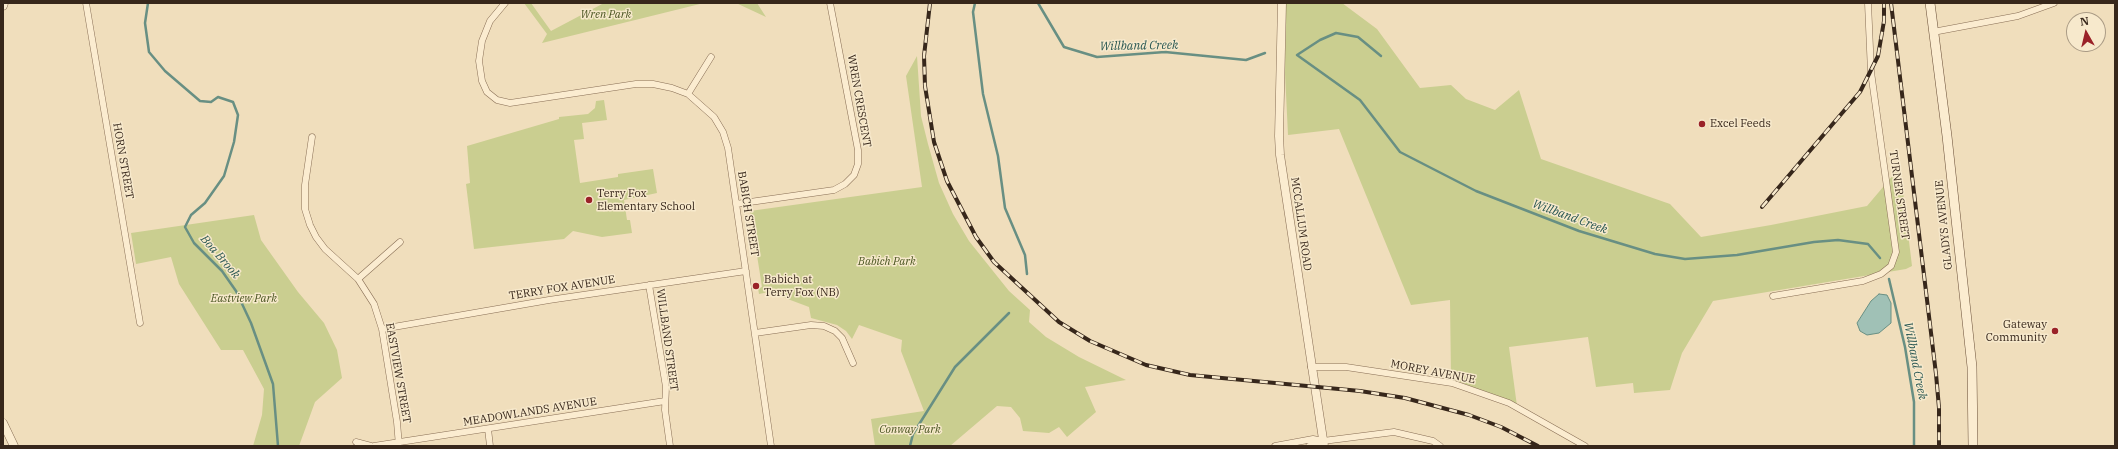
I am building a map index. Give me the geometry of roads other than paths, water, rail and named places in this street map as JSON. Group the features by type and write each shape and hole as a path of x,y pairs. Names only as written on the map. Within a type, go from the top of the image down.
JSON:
{"main road":[{"name":"GLADYS AVENUE","path":"1930,3 1947,136 1972,367 1973,446"}],"street":[{"name":"HORN STREET","path":"86,3 140,323"},
{"name":"BABICH STREET","path":"504,3 490,21 482,41 479,61 482,81 487,92 497,100 510,103 636,84 672,88 688,94 714,118 722,132 728,148 772,446"},
{"name":"WREN CRESCENT","path":"736,204 834,190 845,184 854,175 858,164 858,150 830,3"},
{"name":"MCCALLUM ROAD","path":"1282,3 1279,136 1280,155 1311,367 1324,443"},
{"name":"TURNER STREET","path":"1773,296 1863,281 1881,274 1892,266 1896,252 1871,72 1868,3"},
{"path":"1934,32 2018,16 2054,3"},
{"path":"688,94 711,57"},
{"name":"EASTVIEW STREET","path":"312,137 305,184 305,209 316,237 325,249 358,279 374,304 382,329 399,445"},
{"path":"358,279 400,242"},
{"name":"TERRY FOX AVENUE","path":"382,329 549,300 746,271"},
{"name":"WILLBAND STREET","path":"648,285 666,387 665,401 670,446"},
{"path":"756,333 811,325 824,326 842,338 852,363"},
{"name":"MOREY AVENUE","path":"1311,367 1346,367 1452,383 1482,392 1509,403 1585,446"},
{"name":"MEADOWLANDS AVENUE","path":"356,442 373,446 399,445 488,429 665,401"},
{"path":"3,423 14,446"},
{"path":"488,429 490,446"},
{"path":"1309,446 1394,432 1433,441 1440,446"},
{"path":"1275,446 1312,439 1324,443"}],"water":[{"path":"1879,294 1887,295 1891,303 1891,323 1879,333 1867,335 1860,331 1857,323 1871,301"}],"waterway":[{"name":"Boa Brook","path":"148,3 145,23 149,52 165,71 200,101 211,102 218,97 233,102 238,115 234,142 224,176 205,203 191,215 185,227 194,243 222,271 236,291 251,323 273,384 278,446"},
{"path":"975,3 973,12 983,94 998,156 1005,208 1025,255 1027,274"},
{"name":"Willband Creek","path":"1038,3 1064,47 1097,57 1165,52 1246,60 1265,53"},
{"name":"Willband Creek","path":"1381,56 1358,37 1336,33 1320,40 1297,55 1360,100 1400,152 1476,191 1579,231 1655,254 1685,259 1737,255 1814,242 1838,240 1868,244 1880,258"},
{"name":"Willband Creek","path":"1889,279 1905,347 1914,402 1914,446"},
{"path":"910,446 913,434 955,367 1009,313"}],"railway":[{"path":"930,3 924,56 925,86 934,142 947,181 976,237 994,262 1059,322 1090,341 1146,365 1190,375 1360,391 1405,398 1469,415 1501,427 1538,446"},
{"path":"1762,207 1860,92 1878,56 1884,21 1884,3"},
{"path":"1891,3 1936,374 1939,408 1939,446"}],"place":[{"name":"Excel Feeds","path":"1702,124"},
{"name":"Terry Fox Elementary School","path":"589,200"},
{"name":"Babich at Terry Fox (NB)","path":"756,286"},
{"name":"Gateway Community","path":"2055,331"}],"park label":[{"name":"Wren Park","path":"606,15"},
{"name":"Babich Park","path":"887,262"},
{"name":"Eastview Park","path":"244,299"},
{"name":"Conway Park","path":"910,430"}]}
